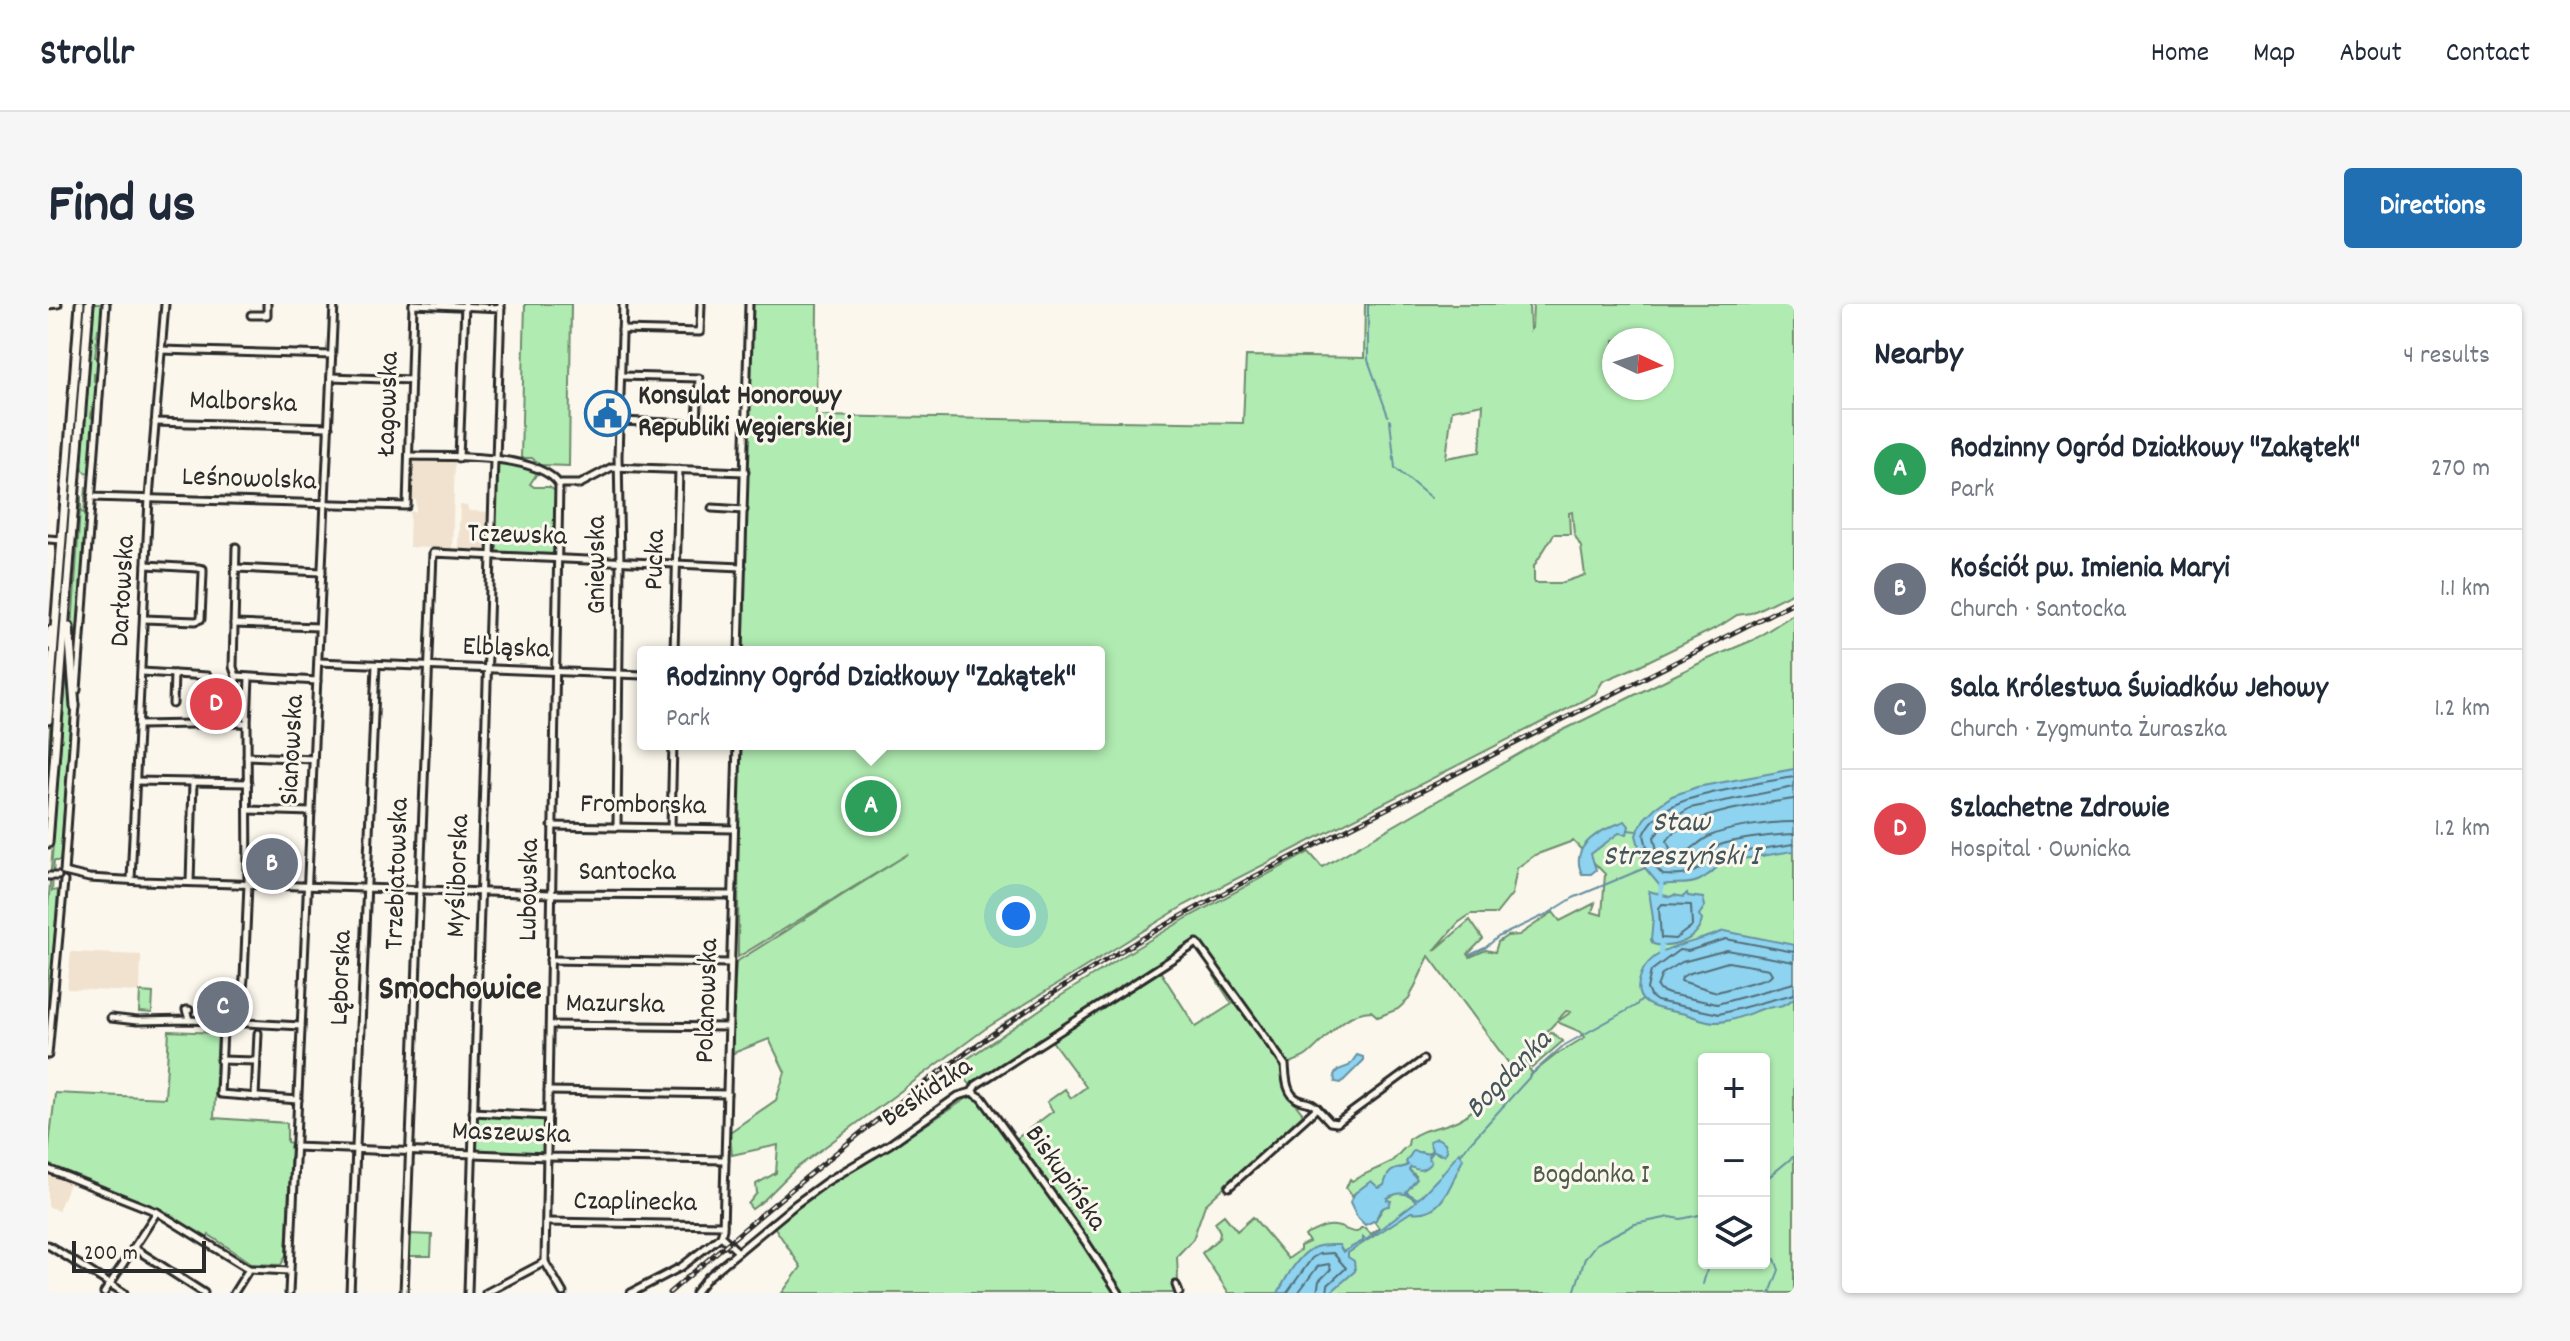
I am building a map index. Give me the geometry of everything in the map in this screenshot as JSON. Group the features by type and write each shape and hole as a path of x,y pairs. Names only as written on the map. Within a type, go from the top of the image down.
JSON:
{"main road":[{"path":"48,720 80,304"},
{"path":"48,843 89,304"},
{"path":"48,645 57,596"},
{"path":"67,597 75,707"}],"street":[{"path":"48,305 58,304"},
{"path":"48,1055 65,881 60,881 58,875 75,707 106,304"},
{"name":"Darłowska","path":"131,880 149,498 165,304"},
{"path":"251,315 267,315 267,304"},
{"name":"Sianowska","path":"289,1293 334,304"},
{"path":"413,304 501,306"},
{"name":"Łagowska","path":"407,506 413,304"},
{"name":"Gniewska","path":"617,826 619,421 623,304"},
{"path":"622,330 700,332 701,304"},
{"path":"739,646 749,304"},
{"path":"459,458 465,305"},
{"name":"Myśliborska","path":"468,1293 486,670 501,306"},
{"path":"161,350 332,355"},
{"path":"619,421 697,424 699,378 621,376"},
{"path":"331,377 411,380"},
{"name":"Malborska","path":"155,422 329,427"},
{"path":"409,456 532,465 549,474 559,484 580,484 619,466 745,472"},
{"name":"Pucka","path":"674,646 679,469"},
{"name":"Lubowska","path":"545,1262 559,484"},
{"name":"Leśnowolska","path":"91,497 407,506"},
{"path":"712,508 744,510"},
{"path":"48,539 62,540"},
{"path":"234,723 236,547"},
{"name":"Tczewska","path":"433,553 742,567"},
{"name":"Trzebiatowska","path":"404,1293 433,553"},
{"path":"144,619 201,619 203,573 203,569 198,568 146,565"},
{"path":"236,568 322,572"},
{"path":"234,624 319,627"},
{"name":"Elbląska","path":"318,662 637,675"},
{"name":"Lęborska","path":"350,1293 376,665"},
{"path":"141,672 207,676 205,705"},
{"path":"173,704 174,674"},
{"path":"236,676 317,681"},
{"path":"240,1023 248,884 249,678"},
{"path":"139,725 247,723"},
{"path":"671,828 673,750"},
{"name":"Polanowska","path":"721,1236 737,750"},
{"path":"247,756 313,759"},
{"path":"136,781 248,783"},
{"path":"190,882 193,782"},
{"path":"248,810 311,812"},
{"name":"Fromborska","path":"552,826 734,829"},
{"name":"Santocka","path":"58,875 551,894 732,895"},
{"name":"Santocka","path":"65,881 89,878"},
{"name":"Beskidzka","path":"695,1293 708,1277 785,1211 826,1182 890,1144 958,1096 972,1092 976,1085 1197,943 1285,1065 1287,1085 1293,1096 1311,1102 1317,1108"},
{"path":"550,960 730,963"},
{"path":"189,1010 186,1010 186,1015 190,1020"},
{"path":"111,1018 301,1026"},
{"name":"Mazurska","path":"550,1025 728,1027"},
{"path":"223,1029 220,1094 298,1100"},
{"path":"255,1097 258,1033"},
{"path":"220,1060 256,1061"},
{"path":"1229,1187 1317,1108 1330,1122 1337,1123 1423,1060"},
{"path":"548,1091 727,1094"},
{"name":"Biskupińska","path":"972,1092 982,1098 1119,1293"},
{"path":"473,1112 548,1116"},
{"name":"Maszewska","path":"295,1147 472,1155 725,1160"},
{"path":"48,1169 157,1212 249,1269 289,1271"},
{"path":"104,1293 157,1212"},
{"name":"Czaplinecka","path":"547,1222 723,1225"},
{"path":"631,1293 681,1267 721,1236 738,1252"},
{"path":"48,1245 124,1293"},
{"path":"134,1248 204,1293"},
{"path":"486,1293 545,1262 563,1293"},
{"path":"234,1293 249,1269"},
{"path":"1176,1285 1179,1293"}],"shaded area":[{"path":"412,460 455,462 452,549 409,547 410,512 416,511 416,500 410,499"},
{"path":"460,505 467,506 469,511 490,512 488,550 479,550 478,553 458,549"},
{"path":"71,952 141,955 140,992 67,989"},
{"path":"48,1172 70,1181 58,1211 48,1206"}],"green space":[{"path":"82,304 87,304 48,809 48,755"},
{"path":"94,304 103,304 95,357 99,358 98,373 94,374 94,381 97,382 91,417 94,419 89,474 83,470 82,463"},
{"path":"525,304 571,304 569,466 540,465 532,458 521,458"},
{"path":"752,304 817,304 816,416 1243,423 1246,356 1364,358 1365,304 1529,304 1530,330 1533,304 1794,304 1794,592 1751,613 1737,615 1603,681 1595,694 1185,905 985,1029 795,1169 752,1209 748,1204 757,1193 756,1184 776,1173 778,1145 732,1155 730,1132 776,1100 785,1072 769,1039 731,1054 736,962 908,854 738,957 739,750 1105,750 1105,646 742,646","holes":["1483,404 1480,452 1446,458 1452,410","1572,512 1574,534 1581,547 1585,575 1561,583 1534,583 1534,566 1554,534 1570,534 1569,513"]},
{"path":"500,463 538,472 530,484 549,487 557,492 555,550 551,555 497,554 494,548 497,545 494,544 497,465"},
{"path":"86,487 89,487 75,673 72,628 81,495 81,512 84,513"},
{"name":"Bogdanka I","path":"1794,614 1794,1293 1229,1293 1202,1253 1219,1238 1220,1232 1215,1222 1224,1215 1237,1231 1253,1217 1288,1259 1300,1250 1300,1246 1309,1242 1305,1236 1307,1234 1324,1227 1335,1226 1357,1232 1365,1228 1371,1234 1379,1228 1374,1221 1387,1198 1400,1192 1412,1196 1406,1192 1416,1176 1409,1170 1411,1166 1433,1151 1440,1155 1432,1150 1428,1154 1420,1152 1385,1185 1352,1196 1346,1188 1350,1179 1352,1181 1392,1161 1414,1135 1461,1119 1484,1098 1510,1065 1429,956 1409,999 1398,1009 1378,1017 1371,1011 1352,1016 1307,1055 1284,1067 1286,1092 1303,1114 1205,1205 1193,1239 1177,1256 1178,1281 1173,1287 1178,1293 1122,1293 1016,1139 1053,1111 1047,1102 1065,1089 1071,1098 1086,1087 1052,1041 1160,971 1196,1027 1232,1004 1214,976 1218,970 1198,941 971,1085 954,1068 1051,1002 1187,918 1309,852 1322,867 1543,740 1753,640","holes":["1573,841 1605,874 1602,915 1592,912 1595,903 1560,921 1553,912 1519,935 1507,936 1498,942 1495,952 1486,950 1470,957 1468,954 1483,939 1470,920 1434,951 1458,923 1471,914 1496,914 1512,894 1517,868 1535,855","1566,1011 1571,1012 1557,1022 1581,1032 1585,1037 1529,1076 1532,1072 1525,1062 1532,1068 1563,1041 1551,1032 1529,1051"]},
{"path":"68,651 72,713 60,861 54,861 52,891 58,890 48,1022 48,908"},
{"path":"140,992 153,993 152,1013 139,1012"},
{"path":"169,1031 218,1033 214,1118 287,1123 287,1142 291,1143 286,1255 281,1265 253,1264 209,1235 207,1238 148,1205 48,1167 55,1093 165,1098"},
{"path":"969,1097 979,1098 1116,1293 782,1293 801,1267 773,1225 808,1197"},
{"path":"476,1116 545,1117 546,1155 475,1153"},
{"path":"409,1234 432,1235 431,1256 408,1256"}],"water":[{"name":"Staw Strzeszyński I","path":"1794,769 1794,851 1729,861 1690,883 1660,886 1645,868 1636,835 1644,819 1672,796 1697,787"},
{"path":"1625,821 1629,826 1627,834 1619,833 1591,854 1596,870 1591,874 1582,874 1579,863 1584,846 1598,833"},
{"path":"1649,891 1670,897 1683,897 1687,893 1688,896 1703,898 1705,906 1699,915 1702,920 1700,927 1683,942 1668,946 1653,944"},
{"path":"1724,931 1794,945 1794,998 1783,1005 1715,1022 1655,1007 1642,1000 1638,985 1646,965 1661,953"},
{"path":"1357,1055 1363,1057 1363,1061 1341,1083 1335,1082 1334,1075 1338,1070 1349,1066"},
{"path":"1437,1138 1445,1143 1447,1151 1444,1155 1433,1151 1428,1157 1431,1163 1424,1169 1411,1167 1409,1170 1417,1179 1406,1192 1418,1199 1459,1152 1463,1159 1439,1204 1422,1212 1411,1212 1348,1253 1354,1261 1355,1271 1330,1293 1278,1293 1308,1251 1319,1246 1339,1245 1343,1252 1363,1241 1363,1237 1366,1240 1414,1203 1416,1201 1406,1194 1391,1196 1387,1198 1391,1201 1389,1206 1379,1212 1376,1220 1365,1225 1350,1202 1355,1193 1371,1181 1379,1188 1384,1185 1393,1170 1408,1165 1406,1162 1413,1151 1428,1154 1432,1150 1429,1141"}],"waterway":[{"path":"1368,304 1368,360 1388,416"},
{"path":"1390,420 1395,468 1431,498"},
{"path":"1628,830 1636,831"},
{"path":"1549,913 1573,898 1645,868"},
{"path":"1661,886 1661,894"},
{"path":"1470,955 1498,937 1547,914"},
{"path":"1661,946 1661,953"},
{"name":"Bogdanka","path":"1460,1154 1536,1070 1563,1046 1642,1000"},
{"path":"1770,1176 1794,1156"},
{"path":"1574,1293 1585,1258 1596,1244 1635,1224 1698,1215"},
{"path":"1770,1293 1779,1270 1775,1259"},
{"path":"1703,1284 1707,1269"}],"railway":[{"path":"669,1293 913,1092 1016,1018 1111,957 1282,862 1794,602"}],"place":[{"name":"Konsulat Honorowy Republiki Węgierskiej","path":"607,414"},
{"name":"Szlachetne Zdrowie","path":"216,704"},
{"name":"Rodzinny Ogród Działkowy \"Zakątek\"","path":"871,806"},
{"name":"Kościół pw. Imienia Maryi","path":"272,864"},
{"name":"Sala Królestwa Świadków Jehowy","path":"223,1007"}],"district":[{"name":"Smochowice","path":"460,991"}]}
